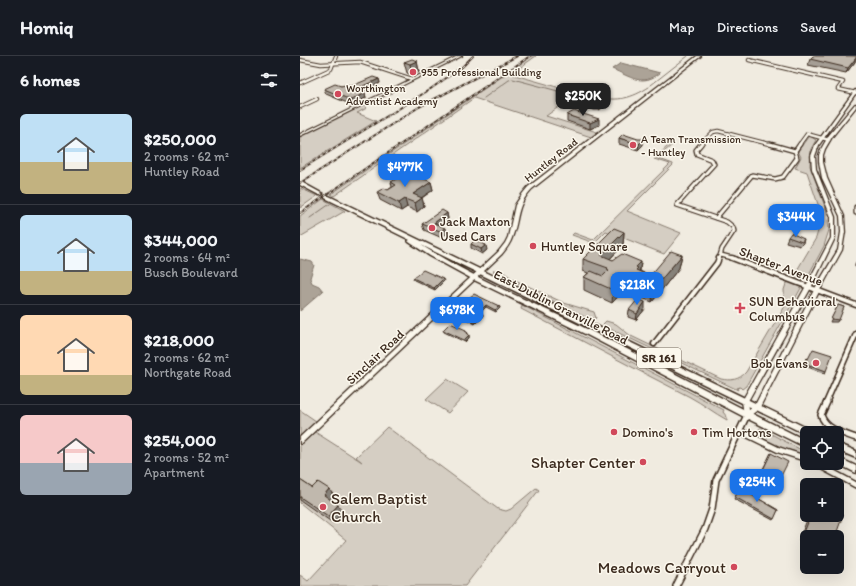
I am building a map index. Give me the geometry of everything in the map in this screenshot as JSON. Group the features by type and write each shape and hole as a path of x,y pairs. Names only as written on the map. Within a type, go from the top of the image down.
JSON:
{"main road":[{"path":"300,135 459,56"},
{"name":"Huntley Road","path":"482,271 507,244 517,205 525,192 699,56"},
{"path":"855,92 821,138 814,151 813,163 816,175 833,217 833,238 745,402 747,415 757,407 817,290 840,250 843,232 842,216 823,172 821,156 829,140 856,105"},
{"path":"301,184 320,194"},
{"name":"East Dublin Granville Road","path":"327,197 393,230 482,271 800,428"},
{"name":"East Dublin Granville Road","path":"393,230 433,255 476,278 590,334 800,442"},
{"name":"Sinclair Road","path":"300,441 482,271"},
{"path":"844,449 856,455"},
{"path":"844,464 856,470"}],"street":[{"path":"300,83 329,71 335,63 336,56"},
{"path":"300,60 313,64 362,63 412,80"},
{"path":"749,60 843,82 838,89 855,92"},
{"path":"300,107 317,99"},
{"path":"654,344 717,263 722,249 734,229 729,224 716,218 677,204 714,164 712,160 698,154 695,151 713,132 718,131 796,151"},
{"path":"716,218 752,175 758,174 776,179 783,177 797,158 796,151 807,134 829,140"},
{"path":"856,207 856,213"},
{"name":"Shapter Avenue","path":"721,255 741,260 856,305"},
{"path":"856,334 821,415 827,426 856,438"},
{"path":"676,586 705,529 712,509 716,480 747,415"},
{"path":"740,431 779,450 800,457"},
{"path":"828,470 856,485"}],"shaded area":[{"path":"532,56 536,56 511,74 578,93 546,116 600,133 594,138 474,98 334,196 331,194"},
{"path":"621,63 660,73 648,79 636,79 612,69"},
{"path":"390,92 392,93 365,106 367,108 357,113 376,121 300,168 300,137"},
{"path":"810,136 816,140 811,149 810,166 827,212 829,230 824,246 808,276 801,280 793,277 816,238 821,213 807,172 795,168 801,157 798,151"},
{"path":"669,145 672,145 657,158 673,165 627,211 681,233 664,254 606,231 594,243 572,235 574,233 593,240 670,164 654,159"},
{"path":"300,188 317,196 300,208"},
{"path":"323,199 345,211 300,237 300,216"},
{"path":"300,259 312,262 314,265 310,278 312,283 319,286 323,291 300,311"},
{"path":"499,269 513,279 564,303 594,312 596,318 591,320 493,271"},
{"path":"789,282 797,284 801,288 746,386 742,389 740,387 737,388 738,390 604,326 603,324 606,321 616,324 631,336 721,379 735,379 741,377 746,372 785,306 784,290 786,284"},
{"path":"522,305 724,410 723,412 727,417 727,420 690,397 521,309"},
{"path":"447,379 468,392 448,413 426,399"},
{"path":"300,410 316,421 315,432 362,462 356,457 387,427 498,509 506,511 511,509 536,488 539,490 465,586 300,586 300,575 308,581 346,540 300,503"},
{"path":"760,428 800,449 800,454 780,448 756,435"}],"building":[{"path":"813,56 856,56 856,58 848,68 810,59"},
{"path":"412,59 417,61 410,64 404,62"},
{"path":"373,77 379,79 356,89 365,93 351,100 324,89 335,84 341,86 352,86"},
{"path":"589,93 599,96 598,97 602,99 599,100 603,101 599,104 595,104 579,98"},
{"path":"574,111 599,119 590,123 567,115"},
{"path":"623,134 638,139 644,139 639,144 619,138"},
{"path":"408,172 431,182 413,194 422,198 415,203 405,199 399,203 377,192 384,188 388,190 396,185 391,182"},
{"path":"442,210 447,213 434,223 445,228 440,231 422,224"},
{"path":"614,228 624,232 601,255 613,260 622,254 641,262 636,267 638,268 636,270 650,276 671,251 682,255 653,289 628,276 625,277 613,290 584,277 591,271 603,276 609,270 607,269 608,268 583,259"},
{"path":"791,233 804,239 802,242 788,237"},
{"path":"475,240 486,245 481,249 471,244"},
{"path":"423,270 443,279 434,288 413,278"},
{"path":"474,294 499,306 495,310 486,305 479,312 483,314 475,321 461,314 469,307 474,309 481,302 470,297"},
{"path":"638,299 645,302 637,314 629,310"},
{"path":"838,305 844,307 839,320 831,319"},
{"path":"450,323 466,330 465,331 469,335 464,340 443,330"},
{"name":"Bob Evans","path":"813,349 832,355 826,371 804,363 807,358 808,359"},
{"path":"771,453 788,462 777,484 772,481 773,480 761,474"},
{"name":"Salem Baptist Church","path":"300,480 312,488 318,482 329,489 324,495 338,505 328,516 300,497"},
{"path":"740,488 778,510 774,519 735,497"},
{"path":"808,522 840,522 838,530 805,530"}],"waterway":[{"path":"651,85 688,56"},
{"path":"484,98 509,80 513,79 558,91 578,91 589,94"},
{"path":"598,97 612,99 625,98 637,94 649,87"},
{"path":"310,218 330,204"}],"railway":[{"path":"300,170 429,90 462,67 473,56"},
{"path":"300,183 419,107 517,56"},
{"path":"300,213 530,56"}],"place":[{"name":"955 Professional Building","path":"413,72"},
{"name":"Worthington Adventist Academy","path":"338,94"},
{"name":"A Team Transmission - Huntley","path":"633,145"},
{"name":"Jack Maxton Used Cars","path":"432,228"},
{"name":"Huntley Square","path":"533,246"},
{"name":"SUN Behavioral Columbus","path":"740,308"},
{"name":"Bob Evans","path":"816,363"},
{"name":"Domino's","path":"614,432"},
{"name":"Tim Hortons","path":"694,432"},
{"name":"Shapter Center","path":"643,462"},
{"name":"Salem Baptist Church","path":"323,507"},
{"name":"Meadows Carryout","path":"734,567"}]}
